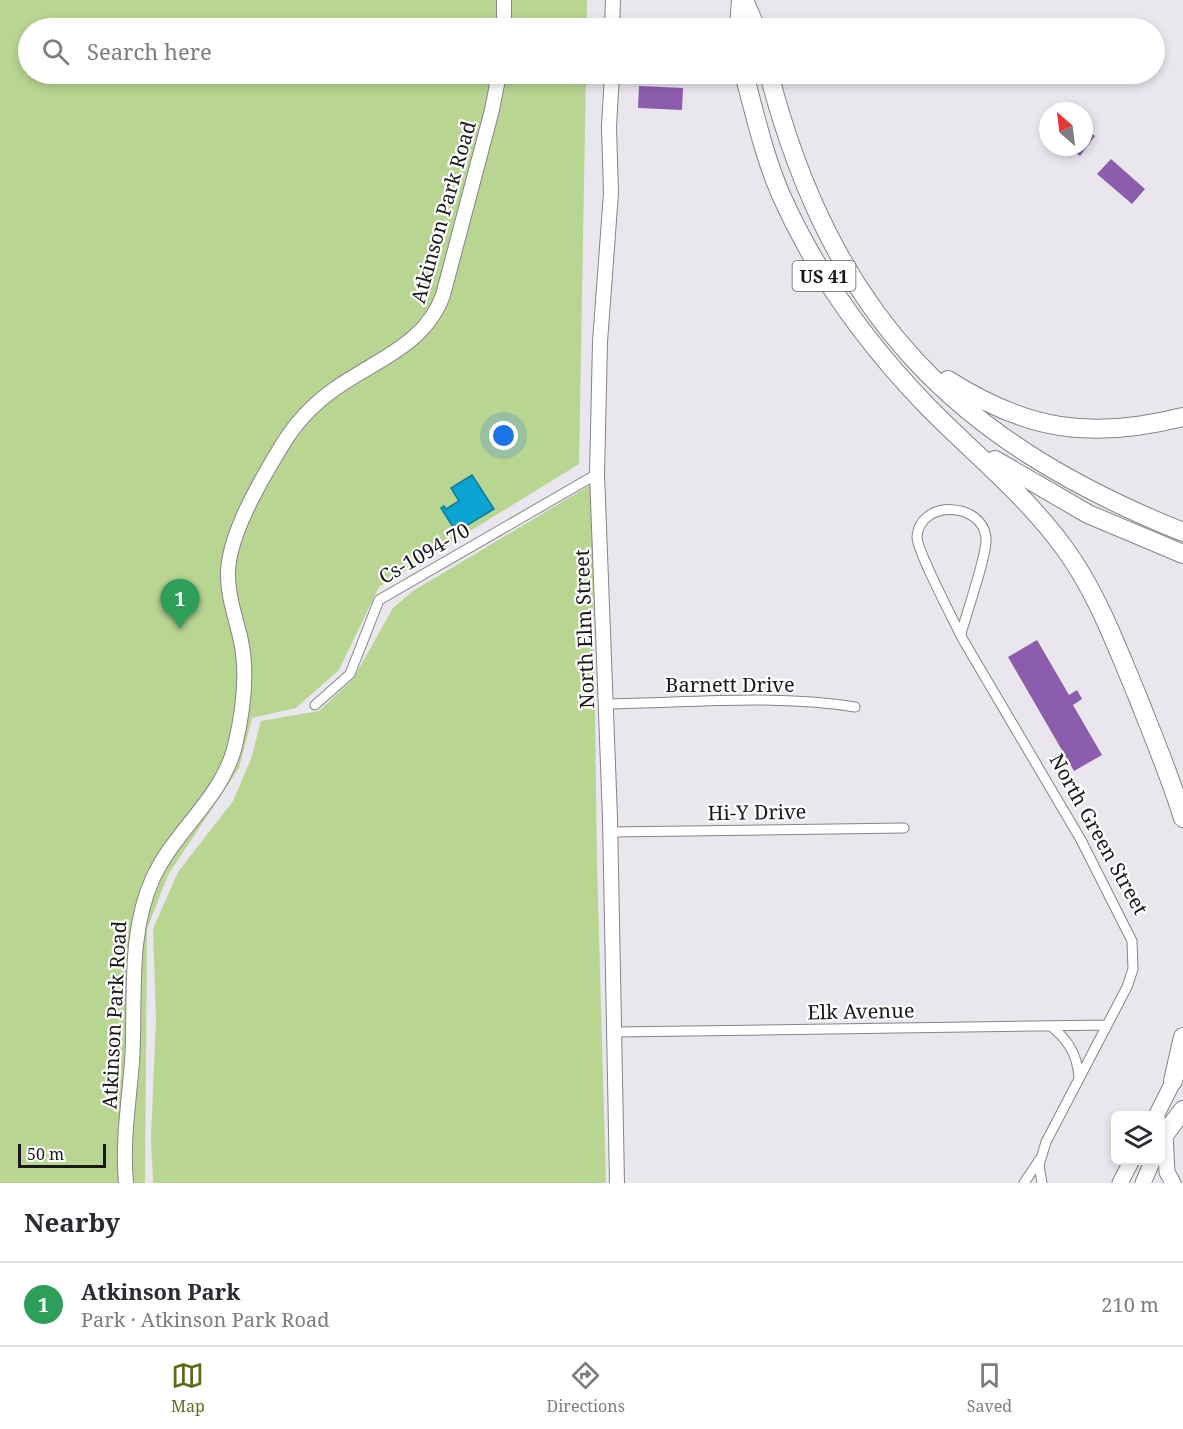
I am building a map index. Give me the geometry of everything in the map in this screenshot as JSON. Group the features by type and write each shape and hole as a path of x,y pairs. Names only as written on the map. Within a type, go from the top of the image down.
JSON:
{"highway":[{"path":"740,18 743,0"},
{"path":"743,0 751,18"},
{"name":"US 41","path":"747,84 770,164 782,195 844,309 900,376 966,441 1026,480 1088,514 1183,554"},
{"name":"US 41","path":"773,84 795,159 820,222 860,290 908,356 969,412 1034,459 1105,498 1183,532"},
{"path":"908,356 980,400 1030,420 1062,426 1124,429 1183,417"},
{"path":"966,441 1032,508 1065,548 1084,577 1114,639 1165,766 1183,818"},
{"path":"1173,1081 1183,1037"},
{"path":"1165,1136 1183,1110"}],"main road":[{"path":"1158,1111 1183,1063"},
{"path":"1165,1135 1183,1100"},
{"path":"1165,1156 1167,1172 1173,1183"},
{"path":"1120,1183 1130,1165"},
{"path":"1143,1183 1151,1165"}],"street":[{"path":"504,0 504,18"},
{"path":"612,18 613,0"},
{"name":"Atkinson Park Road","path":"126,1183 139,915 158,868 216,788 228,768 235,746 244,668 228,583 232,549 239,527 269,469 301,419 337,388 412,340 435,315 443,294 497,84"},
{"name":"North Elm Street","path":"611,84 609,128 611,193 600,342 597,474 610,832 617,1183"},
{"name":"Cs-1094-70","path":"315,705 350,674 379,600 597,474"},
{"name":"North Green Street","path":"960,634 986,550 986,535 980,522 970,513 956,508 941,510 921,526 917,538 960,634 1081,840 1131,935 1134,954 1133,969 1127,987 1041,1157 1024,1183"},
{"name":"Barnett Drive","path":"606,704 729,699 825,703 855,707"},
{"name":"Hi-Y Drive","path":"610,832 904,828"},
{"name":"Elk Avenue","path":"615,1032 1107,1025"},
{"path":"1051,1026 1069,1044 1078,1066 1079,1079"},
{"name":"North Green Street","path":"1041,1157 1042,1183"}],"green space":[{"path":"0,0 587,0 587,18 18,18 18,84 586,84 579,464 379,587 339,670 296,708 252,718 239,768 168,875 147,929 145,1183 0,1183"},
{"path":"592,484 597,864 606,1183 153,1183 151,1138 156,1018 153,929 178,872 233,801 251,759 261,721 319,711 353,679 393,608 413,591"}],"water":[{"path":"472,475 494,509 456,532 441,508 444,506 446,509 459,501 451,488"}],"building":[{"path":"639,86 683,88 682,110 638,108"},
{"path":"1111,159 1145,189 1132,204 1097,174"},
{"path":"1037,640 1069,695 1077,690 1082,699 1073,705 1102,755 1074,771 1008,657"}],"place":[{"name":"Atkinson Park","path":"180,629"}]}
